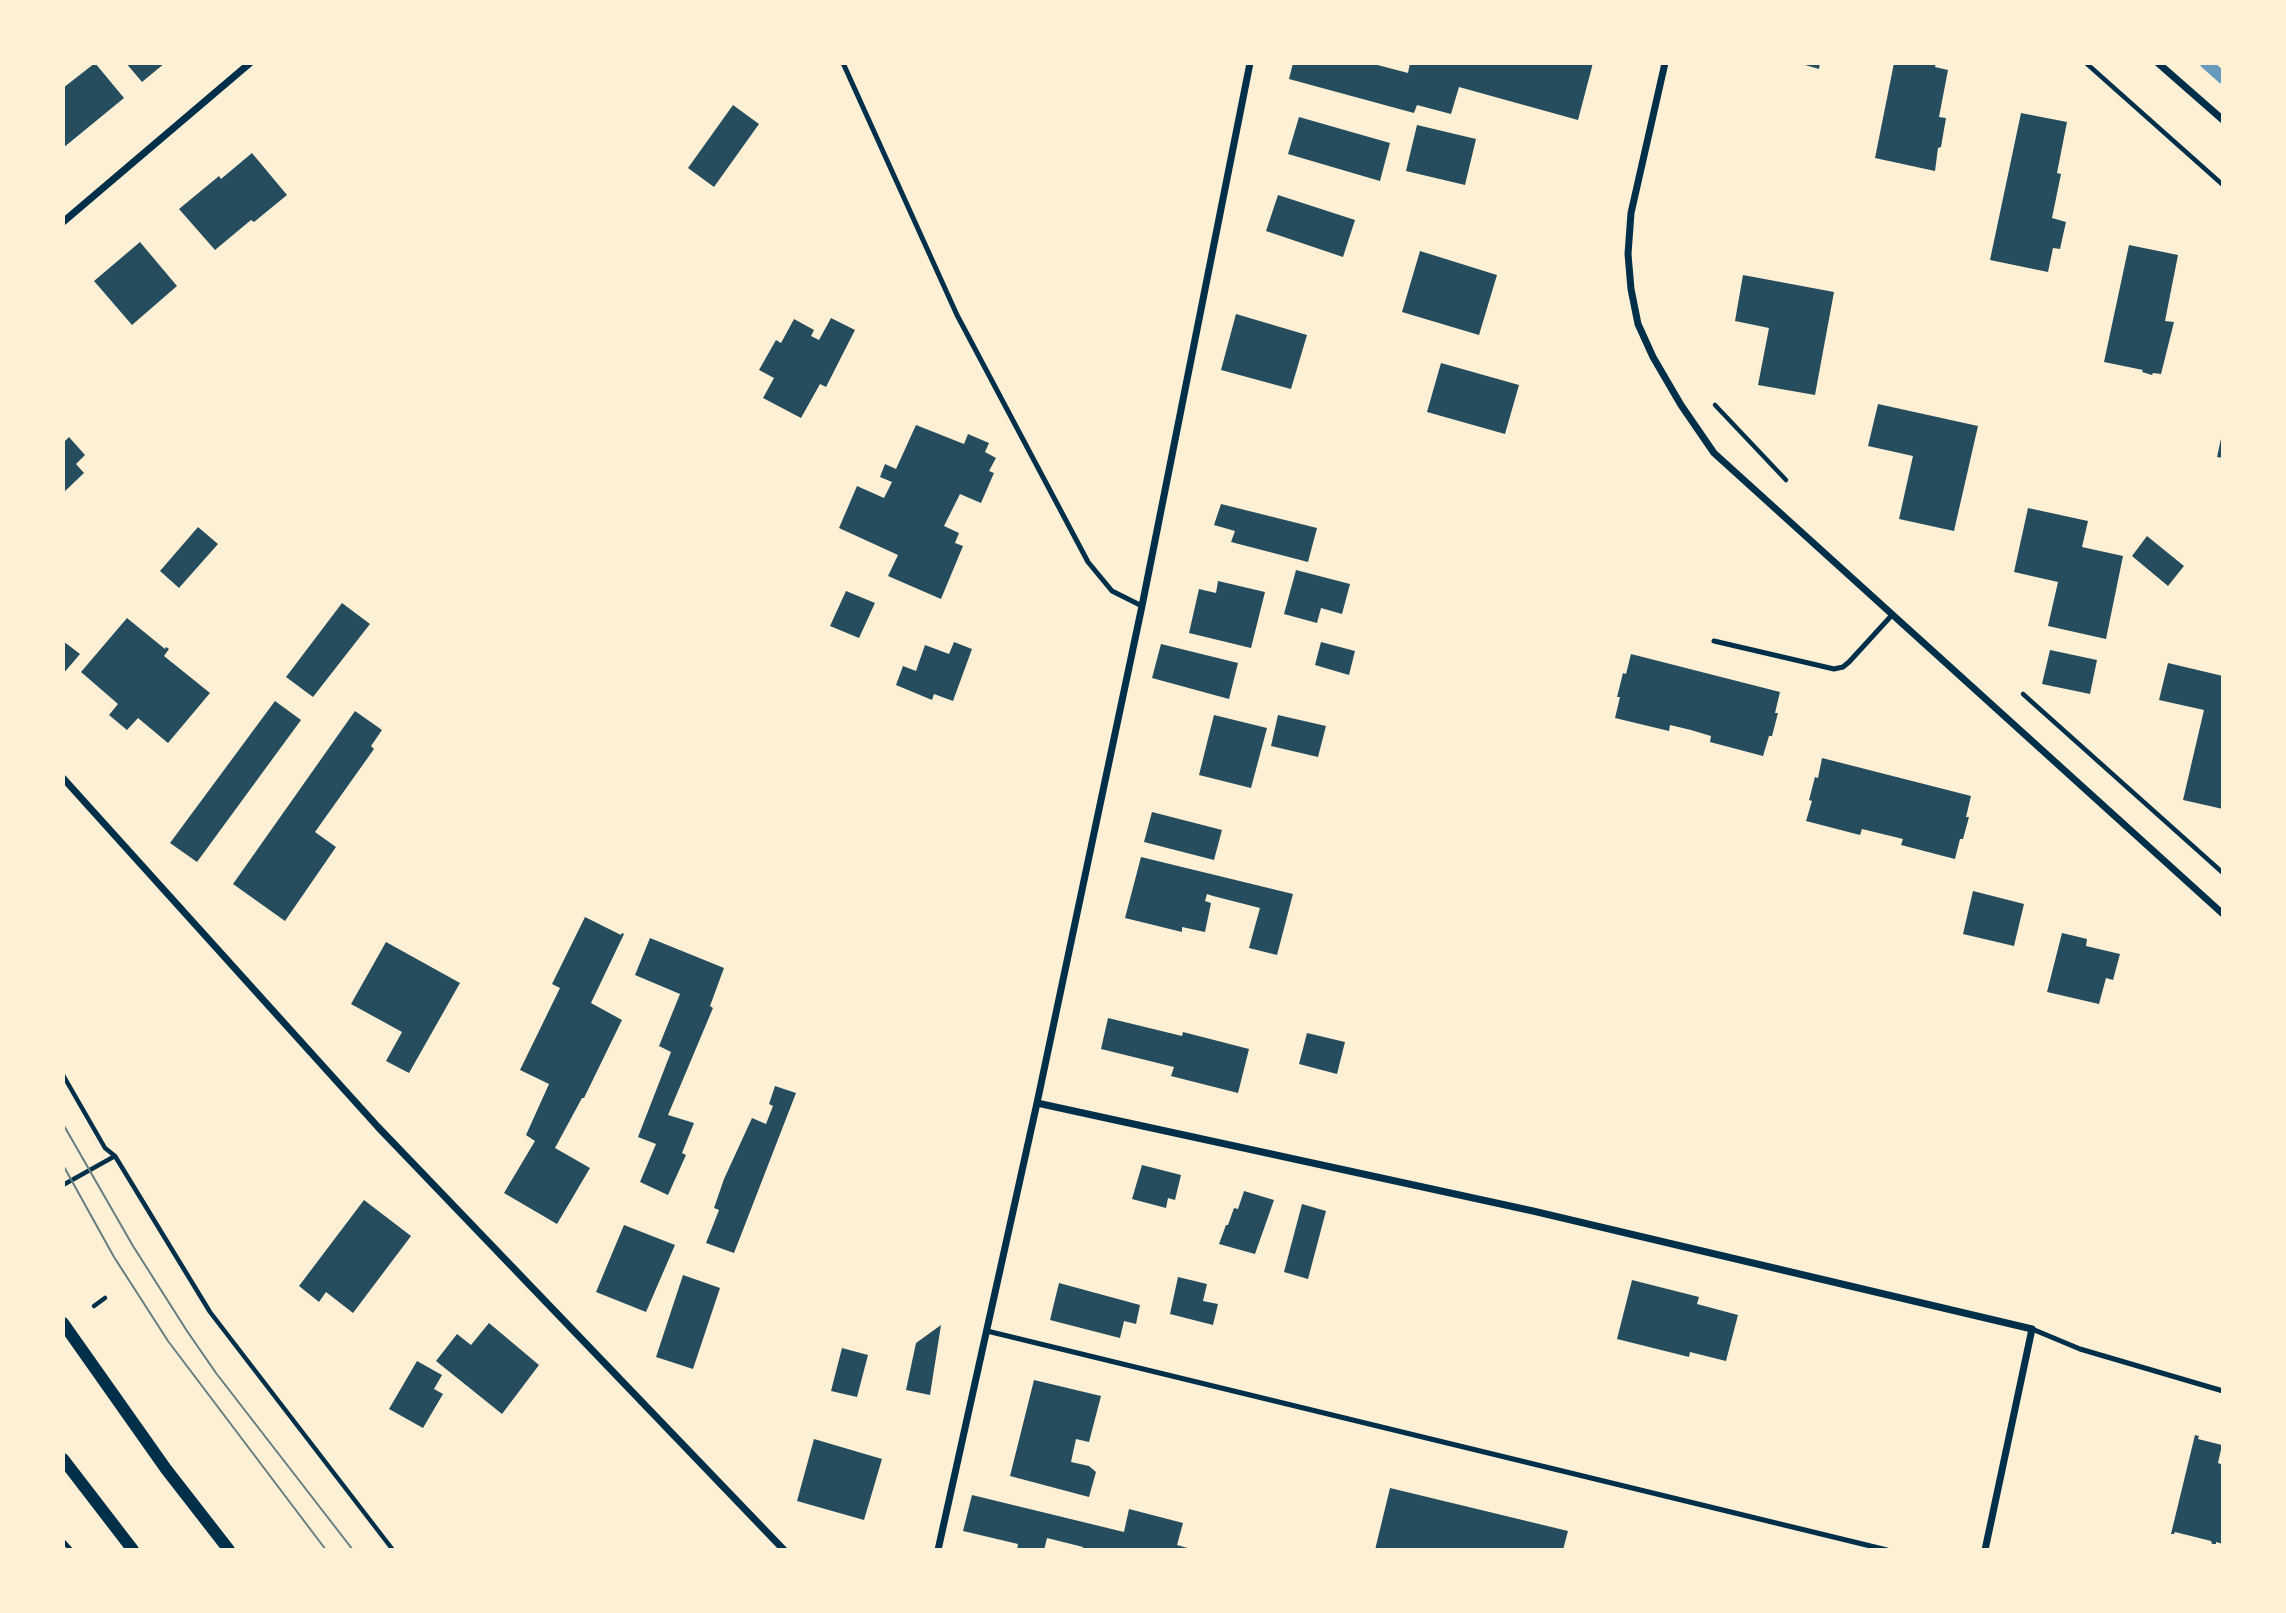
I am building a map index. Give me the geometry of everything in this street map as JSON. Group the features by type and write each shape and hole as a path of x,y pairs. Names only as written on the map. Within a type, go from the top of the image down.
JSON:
{"street":[{"path":"63,222 250,63"},
{"path":"939,1550 1142,606 1250,63"},
{"path":"1664,63 1631,213 1628,254 1638,324 1653,357 1681,405 1714,453 2223,914"},
{"path":"2158,63 2223,120"},
{"path":"63,778 379,1127 784,1550"},
{"path":"1037,1103 1532,1211 2032,1329 1985,1550"},
{"path":"63,1323 166,1469 229,1550"},
{"path":"63,1459 133,1550"}],"lane":[{"path":"843,63 957,315 1088,562 1112,592 1142,606"},
{"path":"1714,641 1834,670 1849,662 1892,615"},
{"path":"2032,1329 2080,1349 2223,1391"},
{"path":"987,1331 1887,1550"}],"path":[{"path":"2086,63 2223,185"},
{"path":"63,1075 105,1148 115,1156 210,1312 393,1550"},
{"path":"63,1185 115,1156"},
{"path":"94,1306 105,1298"},
{"path":"63,1541 71,1550"}],"building":[{"path":"95,63 124,98 63,148 63,88"},
{"path":"126,63 165,63 142,82"},
{"path":"1293,63 1370,63 1408,73 1410,63 1593,63 1578,120 1459,87 1451,114 1417,105 1414,113 1289,79"},
{"path":"1798,63 1820,63 1819,69"},
{"path":"1894,63 1936,63 1935,67 1948,70 1939,117 1946,118 1935,171 1875,158"},
{"path":"733,105 759,124 714,187 688,168"},
{"path":"2021,113 2067,122 2052,218 2066,222 2060,249 2053,248 2048,272 1990,260"},
{"path":"1299,117 1390,143 1380,181 1288,154"},
{"path":"1417,125 1476,139 1465,185 1406,171"},
{"path":"252,153 287,195 215,250 179,209"},
{"path":"1278,195 1355,220 1343,257 1266,231"},
{"path":"140,242 177,286 132,325 94,281"},
{"path":"2129,245 2178,255 2165,321 2174,322 2161,374 2152,375 2142,372 2143,370 2104,362"},
{"path":"1420,251 1497,275 1479,335 1402,312"},
{"path":"1743,275 1834,292 1815,395 1758,385 1769,328 1735,321"},
{"path":"1236,314 1307,335 1291,389 1221,370"},
{"path":"831,318 855,330 826,387 820,384 801,418 763,398 774,378 759,370 776,340 781,343 794,319 814,330 811,336 819,340"},
{"path":"1441,363 1519,385 1505,434 1427,412"},
{"path":"1878,404 1978,426 1954,531 1899,519 1913,456 1868,446"},
{"path":"916,425 964,444 968,434 989,443 985,452 996,458 989,471 994,473 981,503 960,494 944,526 959,533 955,543 963,546 941,599 888,576 898,555 839,528 857,486 884,498 892,482 880,477 885,464 896,469"},
{"path":"2223,434 2223,458 2217,457"},
{"path":"69,437 85,455 76,464 84,473 63,493 63,443"},
{"path":"1221,504 1317,528 1308,562 1231,542 1235,531 1214,525"},
{"path":"2028,508 2088,521 2082,547 2123,556 2106,639 2048,626 2058,582 2014,572"},
{"path":"198,527 218,544 179,588 160,571"},
{"path":"2147,536 2184,566 2168,586 2132,556"},
{"path":"1296,570 1350,584 1342,614 1321,608 1317,623 1284,614"},
{"path":"1218,581 1265,592 1251,648 1189,633 1199,589 1216,593"},
{"path":"846,591 875,603 859,638 830,626"},
{"path":"342,603 370,624 313,697 286,677"},
{"path":"127,618 165,649 169,649 164,656 210,693 168,743 138,718 127,730 109,715 118,704 81,672"},
{"path":"63,641 80,654 63,674"},
{"path":"954,642 972,649 953,701 934,694 932,700 896,685 903,666 916,671 925,645 949,654"},
{"path":"1321,642 1355,651 1349,675 1315,665"},
{"path":"1161,644 1238,663 1229,699 1152,678"},
{"path":"2050,650 2097,660 2090,694 2042,684"},
{"path":"1631,654 1780,692 1772,736 1769,736 1763,756 1710,742 1711,736 1691,730 1670,725 1669,731 1615,718 1623,673 1626,674"},
{"path":"2168,663 2223,676 2223,809 2183,800 2204,710 2159,700"},
{"path":"275,701 301,720 197,862 170,843"},
{"path":"355,711 382,730 371,746 374,749 315,832 336,847 285,921 233,884"},
{"path":"1214,715 1267,728 1251,788 1199,775"},
{"path":"1278,715 1326,726 1318,757 1271,746"},
{"path":"1822,758 1971,796 1966,817 1969,817 1955,859 1901,845 1903,839 1862,829 1860,835 1806,821 1812,801 1809,800"},
{"path":"1152,812 1222,830 1214,860 1144,842"},
{"path":"1141,857 1293,894 1277,955 1249,948 1260,908 1207,894 1205,901 1211,903 1205,932 1182,927 1182,932 1125,918"},
{"path":"1973,891 2024,904 2014,946 1963,934"},
{"path":"585,917 621,935 624,934 591,1003 622,1020 584,1098 555,1148 590,1168 557,1224 504,1193 535,1141 526,1135 549,1084 520,1070 560,988 552,984"},
{"path":"2062,933 2087,939 2086,946 2120,954 2113,980 2106,978 2099,1004 2047,992"},
{"path":"650,938 724,968 710,1006 713,1008 668,1115 694,1123 682,1153 686,1155 668,1195 640,1182 656,1144 638,1137 671,1052 659,1046 680,994 635,975"},
{"path":"386,942 460,983 409,1073 386,1061 402,1032 351,1004"},
{"path":"1108,1018 1182,1036 1183,1032 1249,1049 1238,1093 1171,1076 1174,1067 1101,1049"},
{"path":"1307,1033 1345,1042 1337,1074 1299,1064"},
{"path":"775,1086 796,1093 734,1253 706,1243 719,1210 714,1208 752,1118 766,1124 773,1106 769,1104"},
{"path":"1142,1165 1181,1175 1175,1200 1168,1198 1166,1208 1132,1199"},
{"path":"1244,1191 1274,1200 1255,1254 1219,1244 1234,1208 1238,1209"},
{"path":"364,1200 411,1236 353,1313 326,1292 319,1302 299,1286"},
{"path":"1302,1204 1326,1211 1308,1279 1284,1272"},
{"path":"624,1225 675,1245 646,1312 596,1292"},
{"path":"683,1275 720,1288 693,1369 656,1357"},
{"path":"1178,1277 1207,1284 1203,1301 1218,1304 1213,1325 1170,1314"},
{"path":"1632,1280 1699,1297 1697,1304 1738,1315 1726,1361 1690,1352 1689,1357 1617,1339"},
{"path":"1059,1283 1140,1305 1136,1324 1124,1321 1120,1338 1050,1320"},
{"path":"489,1323 539,1365 502,1414 436,1361 457,1334 471,1345"},
{"path":"941,1325 930,1395 906,1390 916,1343"},
{"path":"842,1348 868,1355 857,1397 831,1391"},
{"path":"417,1361 442,1375 434,1389 443,1394 423,1428 389,1409"},
{"path":"1034,1380 1101,1396 1089,1442 1076,1439 1071,1462 1089,1466 1096,1472 1089,1497 1010,1476"},
{"path":"2195,1435 2199,1436 2198,1439 2222,1445 2218,1463 2223,1465 2223,1544 2212,1544 2211,1541 2175,1532 2171,1534"},
{"path":"814,1439 882,1459 864,1520 797,1501"},
{"path":"1390,1488 1568,1531 1563,1550 1375,1550"},
{"path":"972,1495 1124,1532 1129,1509 1183,1523 1177,1545 1195,1550 1082,1550 1083,1547 1047,1538 1044,1550 1017,1550 1018,1544 963,1531"}],"waterway":[{"path":"2206,63 2223,78"}],"tram line":[{"path":"63,1124 133,1246 187,1331 216,1373 353,1550"},
{"path":"63,1165 114,1257 168,1341 326,1550"}]}
